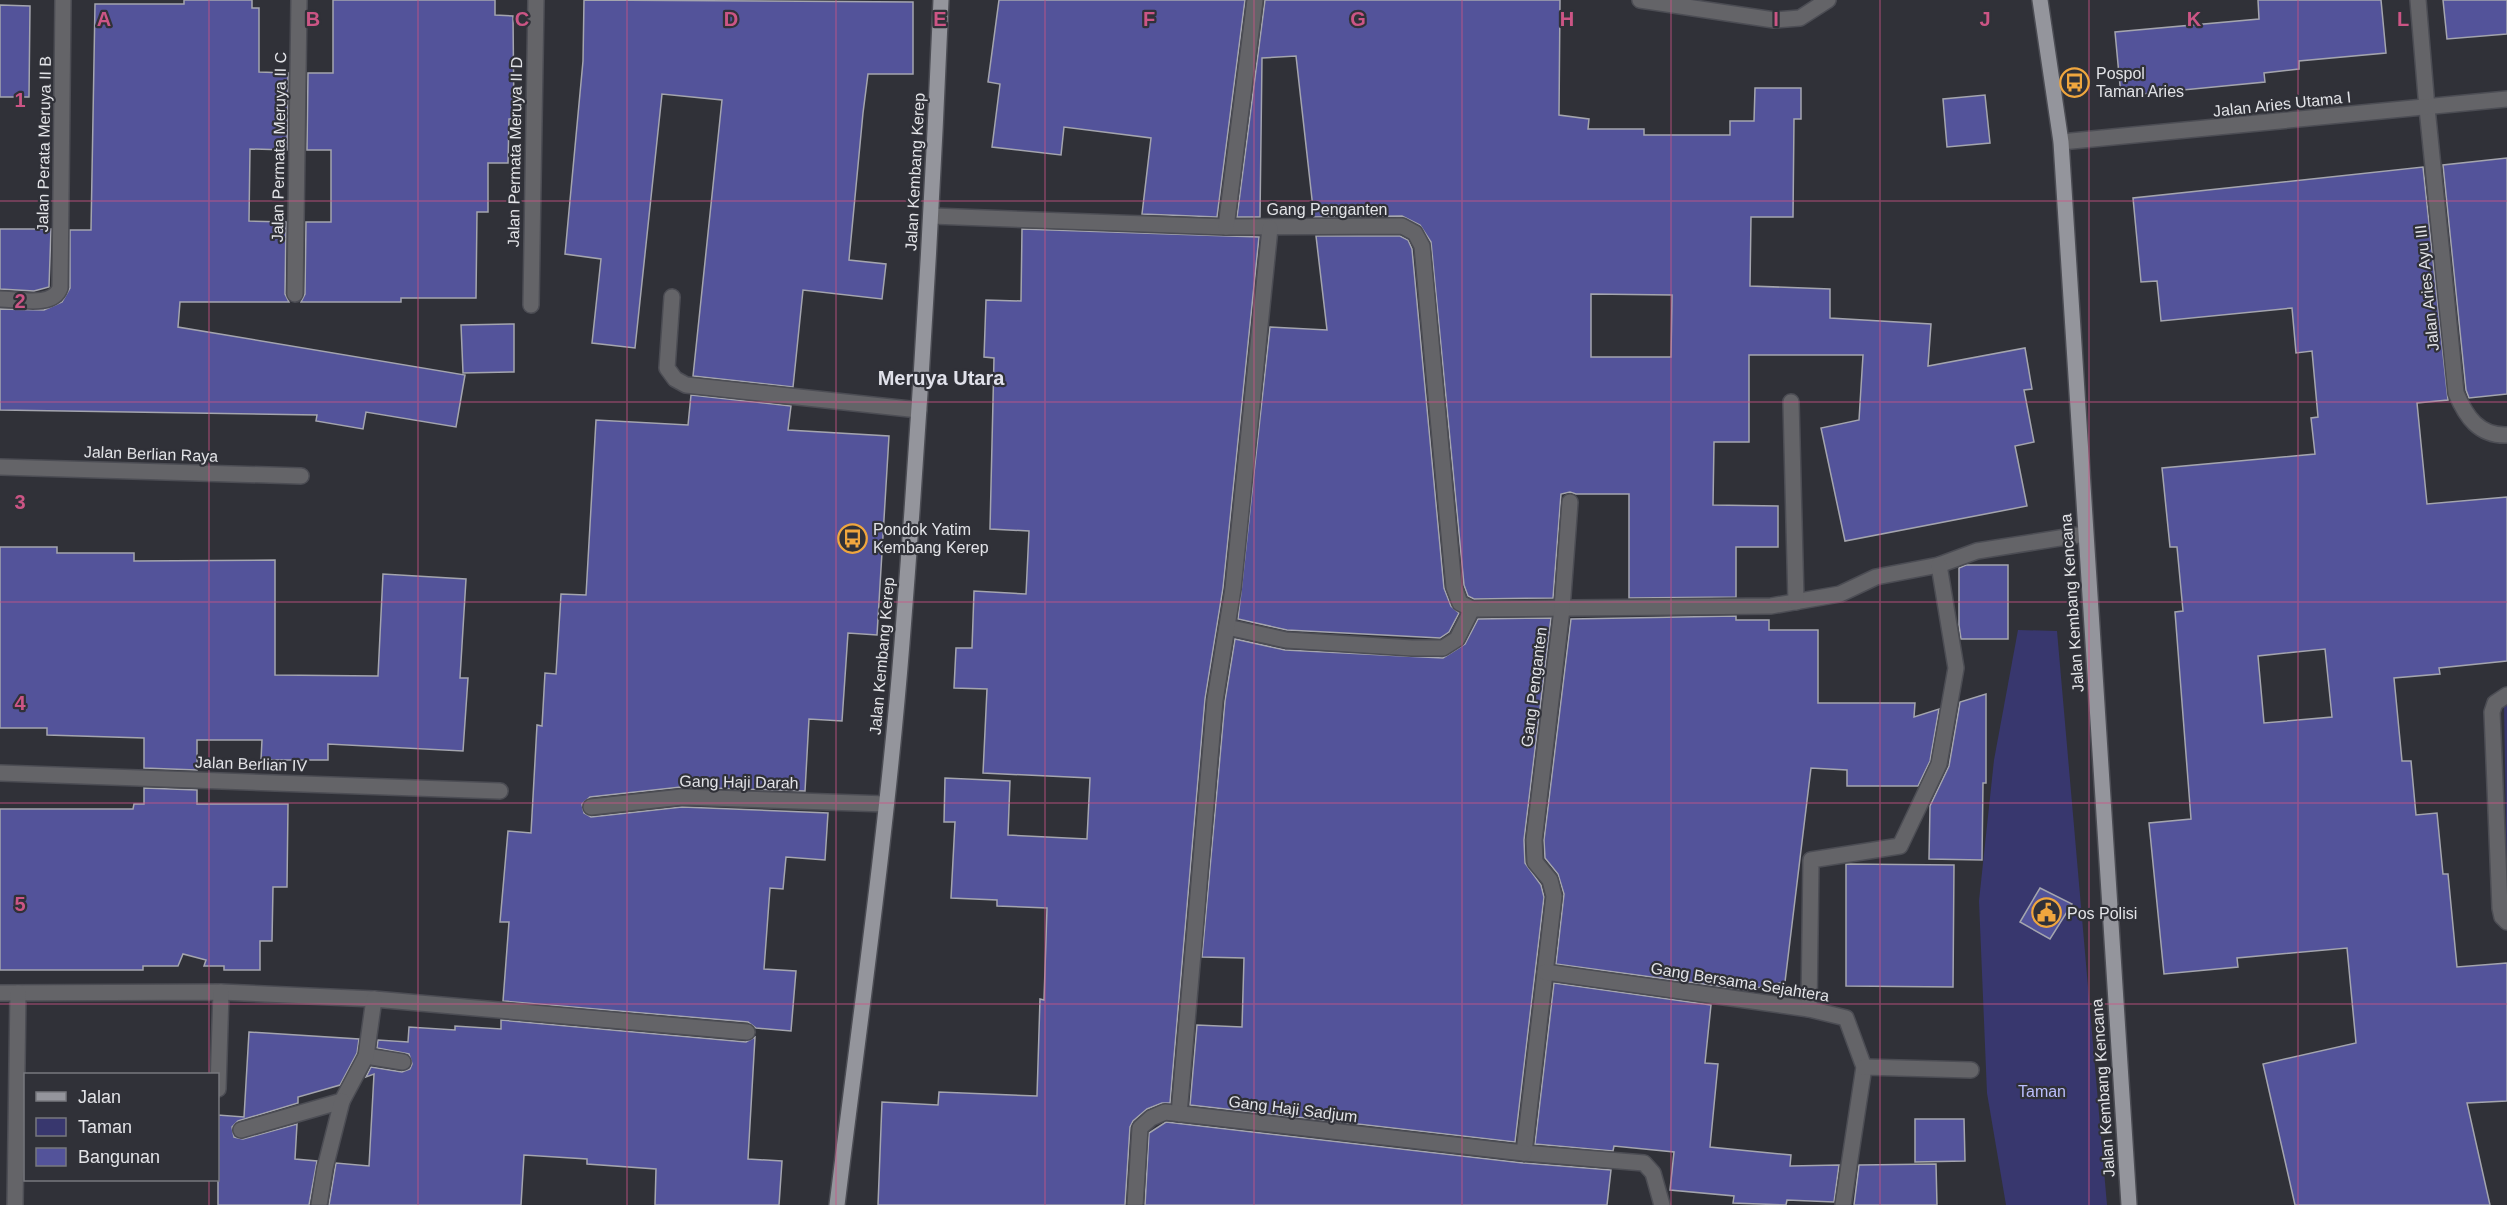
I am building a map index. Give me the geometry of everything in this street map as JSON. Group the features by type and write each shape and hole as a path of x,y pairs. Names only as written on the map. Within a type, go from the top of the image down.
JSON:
{"main road":[{"name":"Jalan Kembang Kerep","path":"837,1205 886,804 902,644 932,216 941,0"},
{"name":"Jalan Kembang Kencana","path":"2040,0 2061,142 2129,1205"}],"street":[{"name":"Jalan Perata Meruya II B","path":"0,299 50,300 57,295 60,288 63,0"},
{"name":"Jalan Permata Meruya II C","path":"295,294 299,0"},
{"name":"Jalan Permata Meruya II D","path":"531,304 536,0"},
{"path":"1226,227 1255,0"},
{"path":"1640,0 1774,20 1800,18 1828,0"},
{"name":"Jalan Aries Ayu III","path":"2418,0 2456,393 2464,413 2480,430 2507,435"},
{"name":"Jalan Aries Utama I","path":"2061,142 2507,99"},
{"name":"Gang Penganten","path":"932,216 1270,228 1402,226 1415,233 1422,246 1454,587 1460,603 1472,609 1562,609 1534,840 1535,862 1550,880 1554,896 1524,1153"},
{"path":"1179,1114 1215,700 1233,589 1270,228"},
{"path":"672,297 667,368 675,380 686,385 919,410"},
{"path":"1791,402 1796,602"},
{"name":"Jalan Berlian Raya","path":"0,467 301,476"},
{"path":"1570,502 1562,609 1771,606 1840,594 1876,577 1939,565 1977,551 2085,534"},
{"path":"1809,1009 1811,860 1900,846 1939,764 1956,668 1939,565"},
{"path":"1227,627 1286,640 1443,648 1457,639 1472,609"},
{"path":"2501,699 2492,712 2504,920"},
{"name":"Jalan Berlian IV","path":"0,773 500,791"},
{"name":"Gang Haji Darah","path":"591,807 682,797 886,804"},
{"name":"Gang Bersama Sejahtera","path":"1545,972 1809,1009 1846,1018 1864,1067 1844,1205"},
{"path":"218,1073 221,992"},
{"path":"0,993 221,992 375,999 747,1032"},
{"path":"15,1205 18,993"},
{"path":"319,1205 325,1168 342,1101 366,1056 375,999"},
{"path":"366,1056 403,1062"},
{"path":"1864,1067 1971,1070"},
{"path":"241,1130 342,1101"},
{"name":"Gang Haji Sadjum","path":"1135,1205 1140,1128 1151,1118 1165,1112 1524,1153"},
{"path":"1524,1153 1644,1163 1653,1173 1662,1205"}],"green space":[{"name":"Taman","path":"2018,630 2057,631 2107,1205 2006,1205 1987,1093 1979,901 1994,760"},
{"path":"2504,702 2507,702 2507,884"}],"building":[{"path":"184,0 252,0 252,8 259,8 259,72 288,73 287,150 250,149 249,221 286,222 285,294 289,302 180,302 178,327 465,375 456,427 366,412 363,429 316,421 317,415 0,410 0,309 44,310 62,302 70,288 70,230 91,230 95,4 184,4"},
{"path":"333,0 495,0 495,15 513,16 514,119 509,119 508,163 488,163 488,212 477,212 476,298 401,298 401,302 301,302 305,294 306,222 331,222 331,150 307,150 308,73 333,73"},
{"path":"584,0 913,2 913,74 868,74 863,113 849,260 886,264 882,299 803,290 793,387 693,376 722,100 662,94 635,348 592,343 601,259 565,254 583,61"},
{"path":"999,0 1245,0 1217,217 1142,214 1151,138 1064,127 1061,155 992,147 1000,84 988,82"},
{"path":"1265,0 1560,0 1559,115 1589,119 1588,129 1644,129 1644,135 1730,135 1730,121 1754,121 1755,88 1801,88 1801,119 1794,119 1793,217 1751,217 1750,286 1830,289 1830,318 1931,324 1928,366 2025,348 2032,389 2024,390 2034,442 2015,446 2027,506 1845,541 1821,428 1859,420 1863,355 1749,355 1749,442 1714,442 1713,505 1778,506 1778,547 1736,547 1736,597 1629,598 1629,494 1570,492 1561,494 1553,598 1474,599 1468,596 1464,585 1431,242 1420,225 1402,216 1314,217 1296,56 1262,58 1260,217 1237,217","holes":["1591,294 1672,295 1671,357 1591,357"]},
{"path":"2258,0 2381,0 2386,53 2299,61 2299,69 2264,73 2265,82 2121,96 2115,32 2259,19"},
{"path":"2443,0 2507,0 2507,34 2447,39"},
{"path":"0,5 30,6 29,97 0,97"},
{"path":"1985,95 1990,143 1947,147 1943,99"},
{"path":"2507,158 2507,394 2469,398 2466,390 2443,165"},
{"path":"2423,167 2448,400 2417,403 2427,504 2507,497 2507,661 2439,668 2440,674 2394,678 2402,761 2411,761 2416,815 2437,813 2443,874 2448,874 2457,967 2507,963 2507,1101 2467,1103 2490,1205 2295,1205 2263,1064 2356,1043 2347,948 2237,958 2238,967 2164,974 2149,823 2191,819 2175,612 2183,611 2177,547 2170,547 2162,468 2315,454 2311,418 2318,417 2312,351 2296,353 2292,308 2161,321 2157,281 2141,282 2133,198","holes":["2325,649 2332,717 2264,723 2258,656"]},
{"path":"0,229 51,229 49,287 34,291 0,289"},
{"path":"1022,229 1259,237 1223,588 1205,699 1170,1103 1162,1103 1147,1109 1133,1121 1130,1127 1125,1205 878,1205 882,1102 938,1105 939,1092 1037,1096 1040,999 1044,1000 1047,908 997,906 997,900 951,898 955,822 944,822 945,778 1010,781 1008,835 1087,839 1090,778 983,773 987,689 954,688 956,648 972,648 974,591 1026,594 1029,531 990,529 994,358 984,357 986,300 1021,301"},
{"path":"1316,236 1400,236 1408,240 1412,249 1444,588 1451,606 1459,613 1449,632 1440,638 1287,630 1238,619 1270,327 1327,330"},
{"path":"514,324 514,372 463,373 461,325"},
{"path":"691,395 791,406 788,430 889,436 877,635 848,633 842,721 809,719 805,791 681,787 590,797 582,804 584,813 591,817 682,807 828,813 825,860 786,857 783,889 770,888 764,969 796,971 791,1031 756,1028 748,1022 503,1001 509,922 500,922 508,831 531,833 537,725 542,726 545,673 556,674 561,594 586,595 596,420 688,425"},
{"path":"0,547 57,547 57,553 134,553 134,561 275,560 275,675 378,676 383,574 466,579 460,678 468,678 463,751 328,744 328,760 261,760 262,740 197,740 197,770 144,768 144,738 47,735 47,728 0,728"},
{"path":"1966,565 2008,565 2008,639 1961,639 1959,568"},
{"path":"1736,616 1736,620 1769,620 1769,630 1818,630 1818,703 1915,703 1914,717 1939,709 1930,761 1918,786 1847,786 1847,770 1811,768 1785,982 1747,990 1556,964 1564,894 1558,874 1545,858 1544,840 1571,619"},
{"path":"1551,618 1524,840 1525,863 1541,885 1544,897 1515,1142 1190,1105 1197,1025 1242,1027 1244,958 1202,957 1225,701 1235,639 1285,650 1443,658 1465,644 1478,619"},
{"path":"1986,694 1986,783 1983,783 1982,860 1929,859 1930,806 1949,766 1960,702"},
{"path":"144,788 197,790 197,804 288,804 287,887 273,887 272,941 260,941 260,970 224,970 224,966 204,966 206,960 183,954 178,966 143,966 143,970 0,970 0,809 133,809 134,804 144,804"},
{"path":"1846,864 1954,865 1953,987 1846,986"},
{"name":"Pos Polisi","path":"2040,888 2072,904 2050,939 2020,922"},
{"path":"1554,983 1711,1005 1705,1063 1718,1064 1710,1147 1791,1155 1790,1166 1839,1165 1834,1202 1787,1200 1786,1205 1733,1203 1734,1196 1670,1190 1674,1152 1614,1146 1613,1151 1535,1144"},
{"path":"501,1020 746,1042 755,1037 748,1159 782,1161 779,1205 655,1205 656,1169 587,1164 587,1159 524,1155 521,1205 329,1205 336,1163 369,1166 374,1074 366,1077 371,1067 402,1072 410,1069 412,1064 409,1054 377,1048 378,1040 408,1042 409,1027 455,1030 455,1026 501,1029"},
{"path":"249,1032 359,1039 357,1053 340,1085 298,1097 298,1103 238,1121 232,1127 234,1137 243,1139 297,1124 295,1159 317,1161 309,1205 218,1205 219,1115 244,1117"},
{"path":"1915,1119 1964,1119 1965,1161 1915,1162"},
{"path":"1166,1122 1523,1163 1611,1170 1607,1205 1145,1205 1149,1133"},
{"path":"1936,1164 1937,1205 1854,1205 1859,1165"}],"place":[{"name":"Pospol Taman Aries","path":"2075,82"},
{"name":"Pondok Yatim Kembang Kerep","path":"852,538"},
{"name":"Pos Polisi","path":"2046,913"}],"district":[{"name":"Meruya Utara","path":"941,378"}]}
